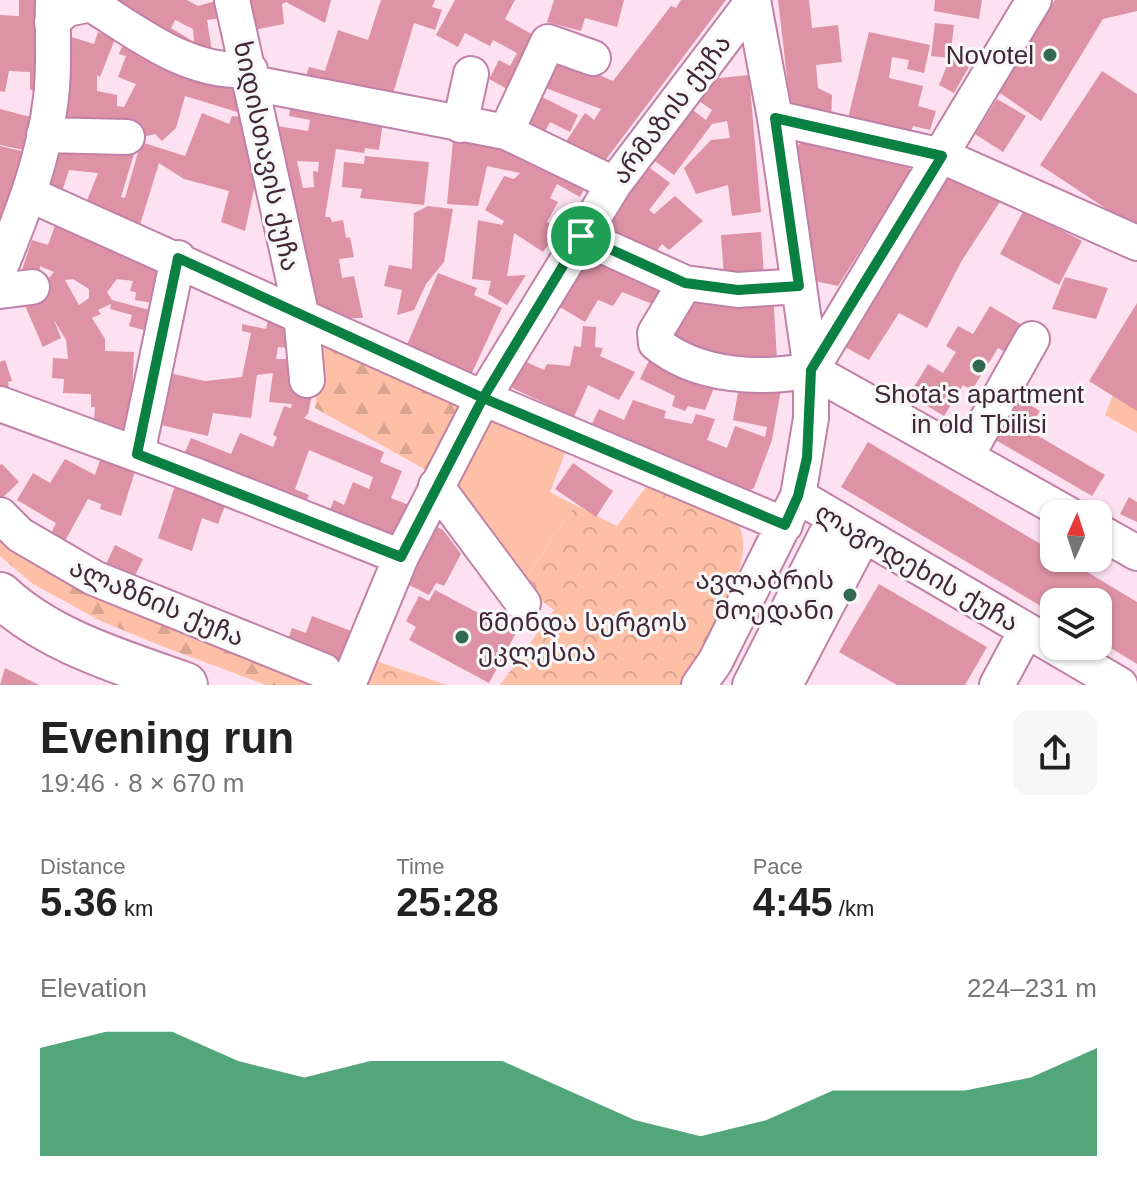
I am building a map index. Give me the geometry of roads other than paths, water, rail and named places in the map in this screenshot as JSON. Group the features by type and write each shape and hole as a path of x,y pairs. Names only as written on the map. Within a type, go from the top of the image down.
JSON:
{"main road":[{"path":"0,595 13,607 80,646 185,685"}],"street":[{"name":"ხიდისთავის ქუჩა","path":"232,0 301,313 307,380"},
{"path":"707,677 792,510 808,444 811,370 775,118 753,0"},
{"name":"არმაზის ქუჩა","path":"336,678 483,398 581,236 614,184 753,0"},
{"path":"811,370 1034,0"},
{"path":"0,268 31,195 44,135 51,96 52,11 94,2 168,54 229,72 460,125 506,132 614,184"},
{"path":"506,132 548,42 593,58"},
{"path":"460,125 471,74"},
{"path":"775,118 942,156 1137,243"},
{"path":"44,135 127,137"},
{"name":"ლაგოდეხის ქუჩა","path":"31,195 301,313 483,398 849,528 1120,685"},
{"path":"581,236 685,283 738,290 799,286"},
{"path":"137,454 178,258"},
{"path":"685,283 655,333 656,343 665,351 713,370 775,377 811,370 1043,500"},
{"path":"966,457 1032,339"},
{"path":"0,404 401,557"},
{"path":"436,486 523,603"},
{"name":"ალაზნის ქუჩა","path":"0,515 20,535 94,578 336,678"},
{"path":"750,685 849,528"},
{"path":"785,685 849,528"},
{"path":"1112,539 1137,553"},
{"path":"997,685 1026,631"}],"place":[{"name":"Novotel","path":"1050,55"},
{"name":"Shota's apartment in old Tbilisi","path":"979,366"},
{"name":"ავლაბრის მოედანი","path":"850,595"},
{"name":"წმინდა სერგოს ეკლესია","path":"462,637"}]}
